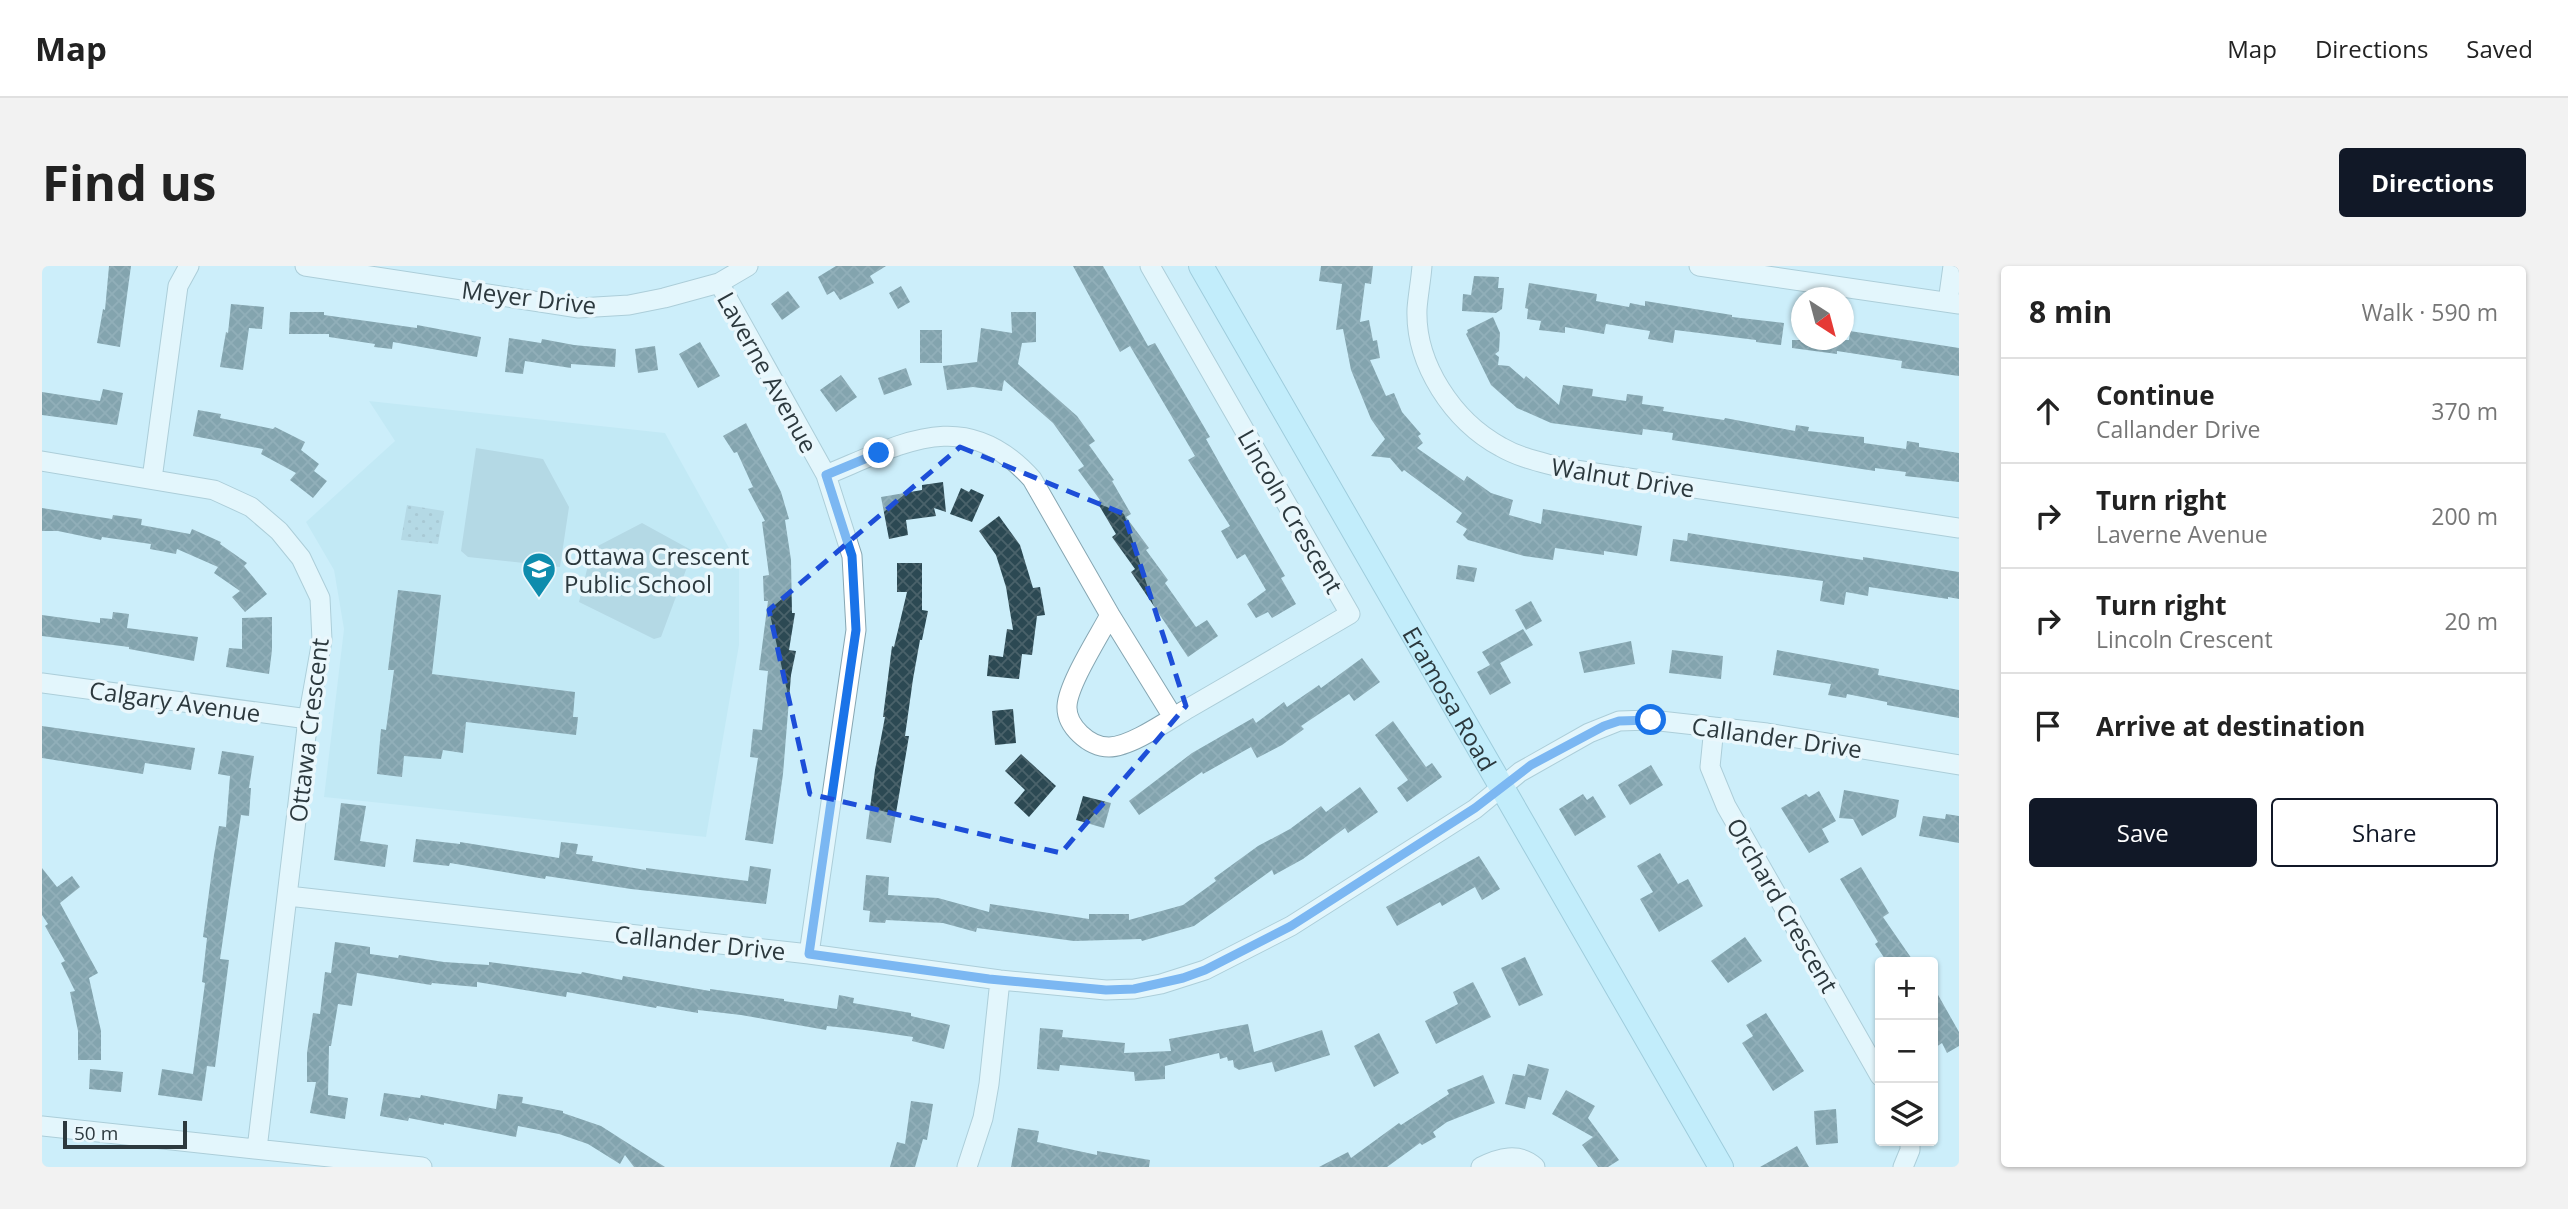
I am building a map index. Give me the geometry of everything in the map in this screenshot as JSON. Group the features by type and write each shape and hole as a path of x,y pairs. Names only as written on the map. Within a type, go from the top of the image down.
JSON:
{"main road":[{"name":"Eramosa Road","path":"1201,266 1721,1167"}],"street":[{"path":"152,479 178,286 189,266"},
{"name":"Meyer Drive","path":"305,266 579,308 629,305 664,299 719,283 748,266"},
{"name":"Lincoln Crescent","path":"1110,615 1070,692 1067,707 1074,726 1083,737 1095,745 1109,747 1125,744 1173,718 1350,614 1150,266"},
{"name":"Walnut Drive","path":"1422,266 1417,310 1418,327 1429,366 1455,410 1484,437 1510,452 1538,463 1562,468 1959,528"},
{"path":"1699,266 1954,303 1953,266"},
{"name":"Laverne Avenue","path":"719,283 826,475 852,556 856,630 809,954"},
{"path":"826,475 902,443 946,436 984,442 1019,464 1032,479 1173,718"},
{"name":"Ottawa Crescent","path":"42,461 214,490 251,507 279,531 301,558 320,598 322,640 308,719 257,1149"},
{"name":"Calgary Avenue","path":"42,683 308,719"},
{"name":"Callander Drive","path":"288,896 809,954 1000,980 1106,990 1161,984 1205,970 1291,926 1475,808 1531,765 1589,733 1619,721 1651,720 1767,733 1959,765"},
{"name":"Orchard Crescent","path":"1714,727 1710,767 1726,806 1875,1067"},
{"path":"967,1167 983,1118 1000,980"},
{"path":"42,1126 422,1167"},
{"path":"1903,1167 1910,1146"},
{"path":"1481,1167 1509,1156 1531,1163 1535,1167"}],"highlighted area":[{"path":"960,447 1124,514 1186,706 1061,853 810,794 769,610"}],"shaded area":[{"name":"Ottawa Crescent Public School","path":"369,401 665,433 739,566 739,645 706,837 324,797 344,629 334,570 306,522 395,441"},
{"path":"476,448 543,459 569,507 560,567 468,557 461,551"},
{"path":"407,505 444,511 438,544 401,540"},
{"path":"642,523 693,551 661,637 654,639 579,602 592,549"}],"building":[{"path":"109,266 131,266 120,347 97,343 103,309 105,310"},
{"path":"836,266 886,266 870,276 874,283 840,300 834,291 827,295 818,277"},
{"path":"1073,266 1103,266 1148,346 1155,343 1210,437 1206,439 1285,576 1281,578 1296,604 1272,618 1268,612 1256,618 1247,604 1266,590 1245,554 1237,559 1221,531 1230,526 1188,460 1195,456 1130,346 1120,352"},
{"path":"1321,266 1373,266 1371,284 1365,283 1360,322 1369,320 1373,341 1377,340 1380,358 1370,360 1386,396 1394,393 1402,412 1421,434 1418,436 1423,443 1417,448 1464,481 1467,476 1491,493 1513,500 1509,515 1541,524 1543,509 1642,526 1637,556 1604,551 1604,555 1555,548 1553,560 1524,556 1468,540 1463,535 1467,529 1456,522 1462,513 1404,470 1402,472 1390,458 1371,456 1385,439 1371,419 1351,370 1343,329 1336,330 1342,284 1319,281"},
{"path":"1474,276 1499,277 1498,288 1504,288 1502,309 1496,313 1462,311 1463,294 1471,295"},
{"path":"1529,283 1597,294 1596,301 1629,307 1630,303 1645,306 1645,301 1732,317 1784,323 1781,345 1675,330 1673,343 1648,339 1650,331 1606,324 1604,334 1565,327 1565,333 1539,330 1541,321 1527,319 1528,309 1525,308"},
{"path":"901,286 910,302 898,309 889,293"},
{"path":"788,291 800,307 782,320 771,304"},
{"path":"231,304 264,307 262,329 249,328 243,370 220,367"},
{"path":"290,312 324,312 324,315 417,328 417,325 481,337 477,357 393,342 392,349 374,347 375,344 329,337 329,334 289,334"},
{"path":"1011,312 1036,312 1036,342 1022,343 1018,364 1077,416 1095,441 1089,445 1114,480 1112,481 1131,514 1126,517 1168,580 1165,583 1196,627 1207,620 1218,636 1188,657 1131,572 1135,569 1112,537 1116,534 1097,502 1100,500 1078,470 1084,466 1053,423 1004,380 1002,391 973,387 947,390 943,366 977,362 981,328 1012,333"},
{"path":"1493,317 1500,333 1499,351 1495,354 1499,357 1498,365 1509,366 1524,379 1526,376 1559,405 1563,385 1593,389 1592,396 1626,401 1627,394 1643,396 1642,404 1664,407 1663,411 1725,418 1795,431 1796,425 1809,427 1808,431 1864,437 1864,443 1906,449 1907,441 1919,443 1919,447 1959,453 1959,482 1905,476 1906,472 1875,468 1875,471 1672,440 1673,433 1643,429 1642,435 1551,423 1517,408 1491,385 1466,334 1467,330"},
{"path":"920,330 942,330 942,363 920,363"},
{"path":"1854,332 1959,348 1959,376 1901,368 1902,361 1837,351 1837,354 1807,350 1854,350"},
{"path":"509,338 541,343 542,339 616,349 615,367 571,364 571,368 525,361 523,374 505,372"},
{"path":"700,342 720,376 698,388 679,354"},
{"path":"655,346 658,370 638,373 635,349"},
{"path":"906,368 912,385 884,395 878,378"},
{"path":"841,375 857,397 836,412 820,390"},
{"path":"103,389 123,393 117,425 42,415 42,392 100,401"},
{"path":"198,410 221,414 220,418 273,429 275,427 305,442 301,450 319,464 314,471 327,481 313,498 290,480 296,473 261,454 263,449 193,436"},
{"path":"746,423 781,492 789,519 785,520 791,560 792,613 795,613 789,650 796,651 791,675 783,774 773,844 745,840 758,758 750,757 753,729 762,730 768,671 759,670 768,601 764,601 763,576 769,575 762,522 765,521 748,489 753,487 737,452 734,453 723,436"},
{"path":"943,482 946,512 934,508 936,516 906,520 908,535 889,539 881,497 922,490 922,485"},
{"path":"961,488 984,495 972,522 950,514"},
{"path":"42,508 112,519 113,515 142,519 141,525 190,534 192,529 221,542 220,544 247,563 244,566 267,594 245,612 232,597 240,591 214,573 218,567 177,549 176,554 150,549 151,544 42,531"},
{"path":"999,516 1020,545 1033,588 1040,587 1045,615 1037,616 1032,655 1022,654 1019,679 987,676 989,655 1003,657 1007,629 1013,630 1006,587 996,555 979,531"},
{"path":"1688,533 1959,572 1959,599 1869,587 1868,596 1846,592 1844,605 1820,601 1823,581 1670,561 1673,539 1687,541"},
{"path":"897,563 922,563 922,610 928,611 913,679 905,736 909,736 891,843 866,839 885,717 892,646 894,647 907,592 897,592"},
{"path":"1458,565 1477,568 1474,582 1456,579"},
{"path":"398,590 441,595 432,674 575,692 573,717 578,717 576,735 466,722 463,753 443,750 441,759 404,756 402,777 377,774 381,729 386,730 394,670 388,670"},
{"path":"1531,601 1542,621 1526,630 1515,610"},
{"path":"113,612 129,614 127,628 198,637 194,661 129,647 42,636 42,615 100,623 100,618 112,619"},
{"path":"272,617 269,674 226,667 229,648 242,649 242,618"},
{"path":"1523,629 1533,645 1500,663 1511,683 1490,695 1477,672 1490,665 1482,652"},
{"path":"1631,641 1635,664 1584,673 1579,652"},
{"path":"1672,650 1723,656 1721,679 1669,673"},
{"path":"1777,650 1879,669 1878,675 1959,690 1959,718 1887,705 1887,702 1847,694 1846,698 1828,695 1831,684 1773,675"},
{"path":"1362,658 1380,682 1354,701 1349,694 1301,726 1304,729 1282,745 1257,758 1251,747 1203,774 1202,772 1139,815 1129,801 1192,753 1253,718 1256,723 1284,702 1287,707 1319,685 1321,688"},
{"path":"1013,709 1016,743 995,745 992,711"},
{"path":"1393,721 1426,767 1432,763 1442,777 1407,802 1397,788 1408,780 1375,735"},
{"path":"42,726 195,748 191,770 145,763 143,774 42,758"},
{"path":"222,751 254,756 249,788 249,816 241,815 220,959 229,960 215,1067 207,1066 202,1101 158,1095 162,1069 193,1074 205,983 202,982 207,938 203,937 219,826 226,827 230,776 218,774"},
{"path":"1021,754 1056,786 1029,817 1014,803 1025,790 1005,771"},
{"path":"1651,765 1663,785 1630,805 1618,785"},
{"path":"1360,787 1378,812 1348,833 1345,828 1303,859 1274,875 1272,870 1194,926 1142,941 1074,941 977,928 976,932 943,923 886,920 885,923 869,922 870,911 863,910 866,875 889,877 888,895 938,898 989,912 990,904 1089,919 1089,914 1129,914 1129,920 1183,905 1258,846 1290,829 1321,806 1326,812"},
{"path":"1844,790 1899,800 1896,817 1862,836 1853,819 1839,818"},
{"path":"1819,791 1836,821 1822,829 1829,842 1809,853 1781,808 1806,794 1809,797"},
{"path":"1583,794 1587,800 1593,796 1606,817 1575,836 1559,809"},
{"path":"1083,796 1111,803 1104,828 1076,820"},
{"path":"341,803 366,806 360,841 388,845 385,867 334,860"},
{"path":"1946,814 1959,816 1959,843 1919,836 1923,816 1945,819"},
{"path":"416,839 460,842 559,858 561,842 578,844 576,854 593,856 592,861 748,881 750,866 771,869 766,904 631,889 546,876 545,879 450,863 449,866 413,862"},
{"path":"1660,853 1678,884 1688,879 1703,906 1659,932 1640,899 1653,892 1637,866"},
{"path":"1479,856 1500,889 1482,900 1475,887 1442,906 1440,902 1397,926 1386,907"},
{"path":"1861,867 1889,913 1883,917 1911,957 1884,957 1875,944 1878,942 1840,879"},
{"path":"42,868 57,887 72,876 80,887 60,903 98,973 89,978 101,1031 101,1060 78,1060 78,1031 70,992 75,991 61,963 65,961 45,926 48,924 42,915"},
{"path":"1745,937 1762,961 1728,983 1711,961"},
{"path":"335,942 370,947 370,954 398,958 399,955 444,962 489,965 489,962 582,972 622,980 623,976 837,1009 839,995 854,998 853,1003 911,1013 911,1016 950,1025 944,1049 912,1041 913,1037 865,1030 827,1026 826,1030 741,1015 656,1008 567,992 566,997 477,982 477,987 431,985 357,973 352,1006 338,1004 329,1046 328,1095 348,1098 345,1119 310,1113 316,1082 307,1082 307,1053 313,1013 320,1014 325,972 331,973"},
{"path":"1525,957 1543,995 1519,1006 1501,968"},
{"path":"1473,982 1491,1017 1436,1044 1425,1021 1458,1004 1453,992"},
{"path":"1938,995 1959,1032 1959,1046 1947,1053 1942,1043 1938,1046"},
{"path":"1766,1013 1804,1071 1773,1091 1742,1043 1753,1036 1746,1025"},
{"path":"1248,1024 1254,1052 1322,1030 1330,1055 1275,1072 1272,1062 1239,1070 1234,1067 1233,1060 1228,1061 1227,1057 1220,1059 1219,1053 1165,1066 1165,1079 1135,1081 1134,1072 1060,1065 1059,1071 1037,1069 1040,1028 1063,1030 1062,1037 1125,1043 1124,1053 1171,1051 1169,1039"},
{"path":"1379,1033 1399,1073 1374,1087 1354,1046"},
{"path":"1528,1064 1549,1069 1541,1100 1528,1097 1525,1109 1505,1104 1513,1074 1525,1076"},
{"path":"90,1069 123,1072 121,1092 89,1089"},
{"path":"1483,1075 1495,1103 1447,1122 1433,1132 1436,1137 1422,1145 1420,1143 1387,1167 1319,1167 1348,1152 1351,1158 1399,1123 1401,1125 1449,1094 1447,1090"},
{"path":"1566,1090 1595,1106 1588,1118 1619,1160 1608,1167 1598,1167 1582,1145 1593,1137 1552,1114"},
{"path":"384,1093 420,1098 421,1095 496,1109 498,1094 523,1097 522,1103 563,1111 601,1126 665,1167 634,1167 625,1155 620,1164 588,1144 559,1134 518,1126 516,1137 444,1123 380,1116"},
{"path":"911,1101 933,1104 927,1140 923,1139 915,1167 890,1167 897,1142 905,1144"},
{"path":"1836,1109 1838,1143 1816,1145 1814,1111"},
{"path":"1018,1128 1039,1131 1037,1142 1097,1155 1097,1151 1150,1160 1149,1167 1011,1167"},
{"path":"1797,1146 1809,1167 1760,1167"}],"place":[{"name":"Ottawa Crescent Public School","path":"539,599"}],"route":[{"path":"879,453 826,475 852,556 856,630 809,954 989,979 1106,990 1134,989 1183,978 1205,970 1291,926 1475,808 1520,772 1589,733 1619,721 1651,720"}]}
